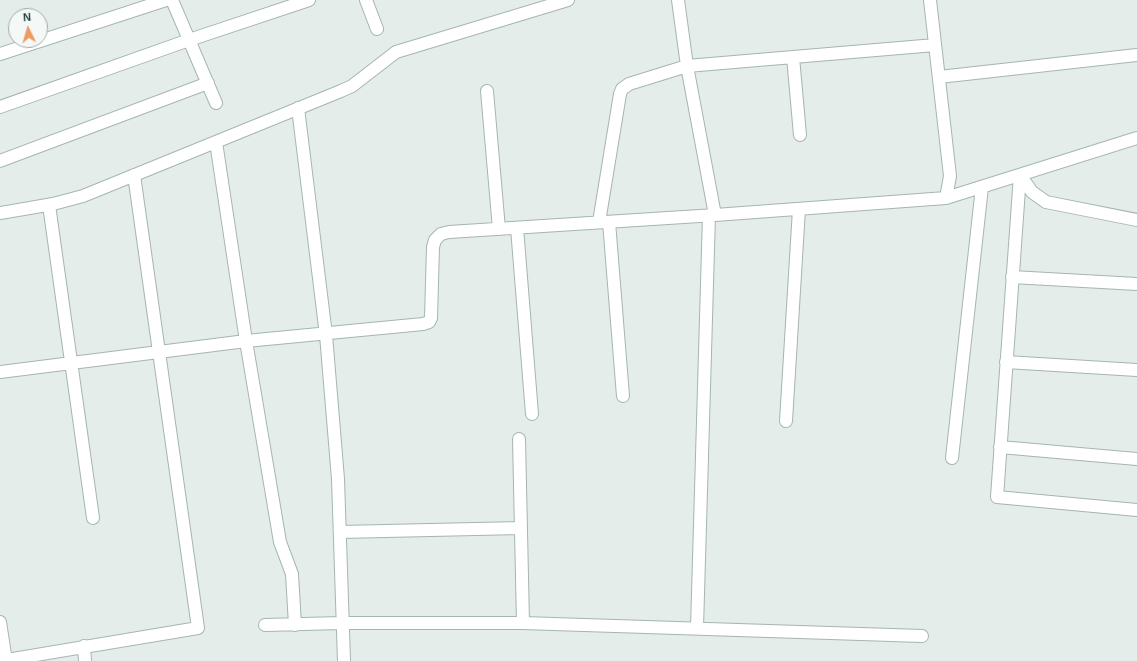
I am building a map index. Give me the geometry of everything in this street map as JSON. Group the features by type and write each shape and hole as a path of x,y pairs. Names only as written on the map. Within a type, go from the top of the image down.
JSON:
{"street":[{"path":"172,0 216,103"},
{"path":"0,107 189,40 309,0"},
{"path":"366,0 378,29"},
{"path":"0,213 49,205 83,196 352,86 396,52 568,0"},
{"path":"678,0 687,66 712,215 697,628"},
{"path":"930,0 950,176 946,198"},
{"path":"0,54 159,1"},
{"path":"623,396 604,222 622,88 629,84 687,66 935,45"},
{"path":"939,77 1137,56"},
{"path":"793,57 800,135"},
{"path":"0,161 208,83"},
{"path":"487,91 499,229"},
{"path":"298,108 326,334 338,479 344,661"},
{"path":"0,372 160,351 429,322 431,318 433,247 435,240 441,234 449,232 946,198 1137,138"},
{"path":"216,142 246,341 280,542 292,574 295,625"},
{"path":"0,622 4,660 198,628 134,175"},
{"path":"1020,175 1032,192 1046,202 1137,220"},
{"path":"1020,175 997,497 1137,510"},
{"path":"952,458 982,187"},
{"path":"49,205 93,518"},
{"path":"786,420 799,209"},
{"path":"517,228 532,414"},
{"path":"1012,277 1137,284"},
{"path":"1006,362 1137,370"},
{"path":"519,439 523,623"},
{"path":"1000,447 1137,459"},
{"path":"340,532 521,528"},
{"path":"265,625 342,623 523,623 922,636"},
{"path":"84,646 85,661"}]}
